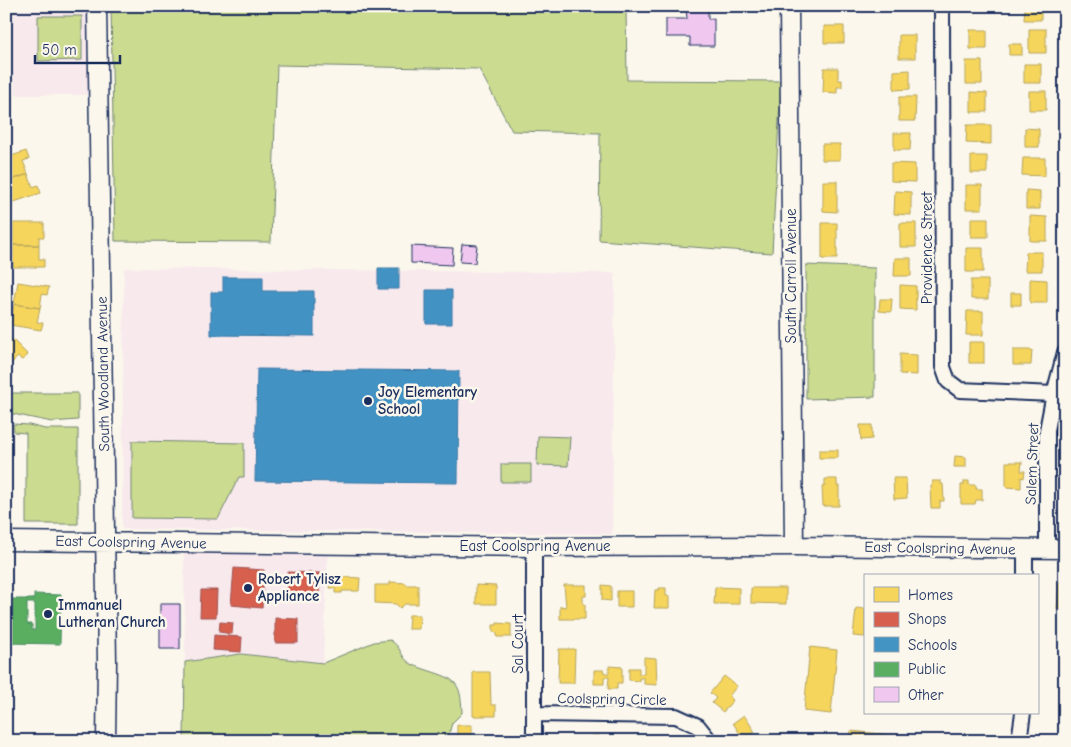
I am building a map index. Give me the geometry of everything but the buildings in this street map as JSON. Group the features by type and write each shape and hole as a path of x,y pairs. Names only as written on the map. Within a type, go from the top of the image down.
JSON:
{"street":[{"name":"South Woodland Avenue","path":"97,6 107,662 106,741"},
{"name":"South Carroll Avenue","path":"789,6 794,546"},
{"name":"Providence Street","path":"942,6 943,366 948,381 960,390 1054,394"},
{"name":"Salem Street","path":"1047,549 1047,430 1065,352"},
{"name":"East Coolspring Avenue","path":"6,541 1065,549"},
{"name":"Sal Court","path":"534,546 534,741"},
{"path":"1025,548 1025,574"},
{"name":"Coolspring Circle","path":"534,714 676,716 698,726 710,741"},
{"path":"1019,741 1023,714"}],"shaded area":[{"path":"6,6 87,6 89,95 6,95"},
{"name":"Joy Elementary School","path":"124,268 615,273 612,534 122,529"},
{"path":"184,550 328,554 323,663 241,654 185,662"}],"green space":[{"path":"111,6 626,6 627,80 781,81 772,253 599,240 600,133 512,131 479,69 277,65 271,242 115,241"},
{"path":"38,16 82,16 82,60 38,61"},
{"path":"806,265 875,268 875,397 806,399"},
{"path":"8,393 78,393 78,420 52,422 8,413"},
{"path":"13,424 45,429 78,429 78,524 26,524 26,433 14,432"},
{"path":"538,436 570,437 568,466 537,465"},
{"path":"132,441 244,443 244,477 239,477 218,519 132,518"},
{"path":"501,464 531,464 531,482 501,482"},
{"path":"390,640 397,646 407,661 415,666 449,678 457,687 460,693 462,713 452,723 447,741 184,741 185,662 241,654 323,663 374,642"}],"place":[{"name":"Joy Elementary School","path":"368,401"},
{"name":"Robert Tylisz Appliance","path":"248,588"},
{"name":"Immanuel Lutheran Church","path":"48,614"}]}
